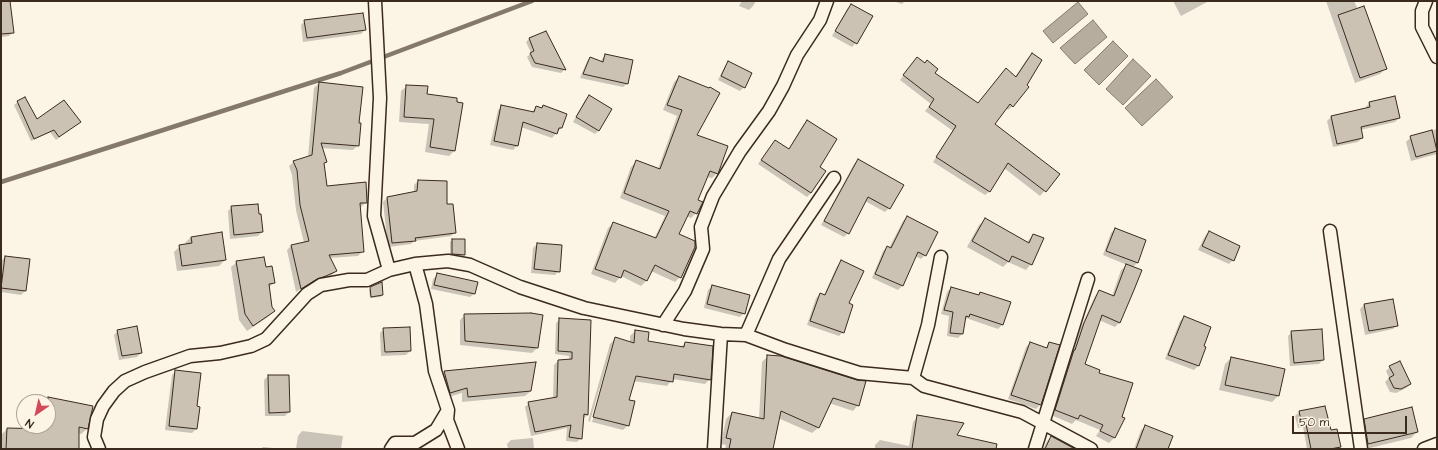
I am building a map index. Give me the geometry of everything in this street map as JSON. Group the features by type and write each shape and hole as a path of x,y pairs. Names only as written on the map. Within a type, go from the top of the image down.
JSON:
{"street":[{"path":"375,1 380,98 374,216 389,270"},
{"path":"663,325 685,291 703,249 701,228 714,196 740,151 769,111 783,86 797,55 820,20 827,1"},
{"path":"1426,1 1422,11 1422,27 1437,57"},
{"path":"746,335 779,259 834,178"},
{"path":"1330,231 1361,449"},
{"path":"913,378 928,325 941,258"},
{"path":"98,449 94,436 97,419 106,402 125,381 145,372 190,356 251,346 266,339 307,294 321,285 349,280 367,280 389,270 415,264 448,261 470,265 520,287 584,308 684,329 720,334 746,335 786,350 859,373 913,378 924,386 1022,412 1092,449"},
{"path":"415,264 426,304 435,371 448,410 447,420 458,449"},
{"path":"1035,449 1042,422 1088,280"},
{"path":"714,449 720,334"},
{"path":"391,449 396,443 415,443 436,430 448,410"},
{"path":"1424,449 1437,444"}],"shaded area":[{"path":"1078,2 1088,14 1053,43 1043,31"},
{"path":"1093,20 1107,37 1075,64 1060,48"},
{"path":"1113,41 1128,56 1099,85 1084,70"},
{"path":"1133,59 1151,76 1123,105 1106,89"},
{"path":"1156,79 1173,97 1142,126 1125,108"}],"building":[{"path":"1,1 10,1 14,33 1,34"},
{"path":"851,4 873,16 857,44 835,31"},
{"path":"1364,6 1387,69 1360,78 1338,15"},
{"path":"363,13 366,30 307,38 304,20"},
{"path":"546,31 566,70 535,63 530,53 534,51 529,38"},
{"path":"1032,53 1042,60 1027,85 1029,87 1013,107 1010,104 995,124 1060,174 1046,192 1008,163 990,192 936,157 956,126 929,107 934,99 903,75 917,57 925,63 927,60 938,69 935,73 978,103 1006,68 1016,77"},
{"path":"605,54 633,60 628,84 583,74 590,57 603,62"},
{"path":"728,61 752,73 745,88 721,76"},
{"path":"679,76 709,88 710,87 720,93 697,135 728,146 718,174 710,171 698,200 703,202 697,214 690,211 679,234 695,241 695,247 681,278 655,265 647,281 624,270 621,278 595,269 613,222 656,238 669,211 624,193 636,160 660,169 682,110 667,105"},
{"path":"319,82 363,87 359,123 361,123 359,146 321,143 327,162 324,163 327,186 366,182 367,203 360,203 364,252 329,255 337,271 317,279 301,289 291,245 309,241 300,205 297,170 293,161 312,155"},
{"path":"406,85 428,86 427,94 457,98 457,102 463,103 455,151 430,147 434,119 404,117"},
{"path":"589,95 612,109 599,131 576,117"},
{"path":"1395,96 1400,118 1361,127 1363,138 1337,144 1331,116 1370,107 1369,102"},
{"path":"25,97 37,119 64,100 81,122 59,137 54,130 34,139 17,101"},
{"path":"501,105 534,112 536,106 542,108 543,105 567,114 562,128 559,128 557,134 523,122 518,146 494,141"},
{"path":"807,120 837,139 820,167 826,171 811,193 761,160 775,140 789,149"},
{"path":"1432,130 1437,151 1416,157 1410,136"},
{"path":"858,159 904,185 890,209 868,197 849,234 824,221"},
{"path":"418,180 447,181 447,204 453,204 456,233 415,238 416,241 392,243 387,197 417,191"},
{"path":"258,204 263,232 234,235 231,206"},
{"path":"907,216 938,232 926,256 918,252 903,286 875,274 887,246 891,248"},
{"path":"985,218 1029,243 1033,234 1044,238 1032,265 1012,256 1009,262 972,241"},
{"path":"1115,228 1146,240 1138,263 1106,251"},
{"path":"1209,231 1240,246 1234,261 1202,246"},
{"path":"222,232 226,260 182,266 179,245 192,243 191,237"},
{"path":"452,239 465,239 465,255 452,254"},
{"path":"537,243 562,245 560,272 534,269"},
{"path":"5,256 30,259 26,291 1,288"},
{"path":"264,257 266,267 272,266 275,283 269,284 272,307 275,311 253,326 245,314 236,261"},
{"path":"841,260 864,271 849,303 853,305 844,333 810,321 820,293 825,295"},
{"path":"1126,264 1142,270 1134,290 1120,323 1102,315 1085,364 1100,370 1099,373 1133,383 1122,417 1125,418 1115,438 1100,431 1103,425 1080,415 1078,419 1055,410 1074,350 1099,290 1114,296"},
{"path":"437,273 478,282 475,294 434,285"},
{"path":"382,282 383,295 371,297 370,287"},
{"path":"712,285 750,295 745,314 707,304"},
{"path":"951,287 979,295 980,292 1011,302 1003,325 970,314 969,317 966,316 963,334 950,333 953,312 944,310"},
{"path":"1393,299 1398,326 1369,331 1364,304"},
{"path":"531,313 543,315 538,348 465,341 464,314"},
{"path":"1184,316 1211,327 1199,366 1168,355"},
{"path":"559,318 591,320 588,415 584,414 582,439 569,437 571,425 535,432 528,402 557,397 558,360 572,359 572,352 558,351"},
{"path":"137,326 142,353 122,356 117,330"},
{"path":"410,327 411,351 385,352 383,328"},
{"path":"1322,329 1324,360 1294,363 1291,331"},
{"path":"635,330 649,332 648,341 684,347 685,342 713,346 711,380 674,374 673,382 636,376 629,400 635,401 629,426 593,417 615,337 634,343"},
{"path":"1030,342 1047,348 1049,342 1060,345 1041,405 1011,395"},
{"path":"767,355 781,356 857,380 866,381 859,406 833,398 819,428 781,411 773,449 729,449 731,439 726,438 732,412 764,419"},
{"path":"1231,357 1285,369 1279,396 1225,385"},
{"path":"1400,361 1411,384 1401,389 1394,388 1389,378 1394,375 1389,366"},
{"path":"536,362 531,391 468,397 467,388 450,393 444,371"},
{"path":"175,370 201,373 197,406 200,407 197,429 169,426"},
{"path":"268,375 289,375 290,412 269,413"},
{"path":"56,399 93,406 88,429 79,427 79,449 6,449 7,428 16,428 16,434 56,434"},
{"path":"1325,406 1331,430 1337,429 1341,447 1330,449 1311,449 1306,424 1302,425 1299,411"},
{"path":"1412,407 1418,432 1368,444 1364,419"},
{"path":"917,415 964,423 957,435 997,444 996,449 912,449"},
{"path":"1145,425 1173,436 1168,449 1136,449"},
{"path":"1051,436 1075,449 1045,449"}],"waterway":[{"path":"1,182 341,73 532,1"}]}
